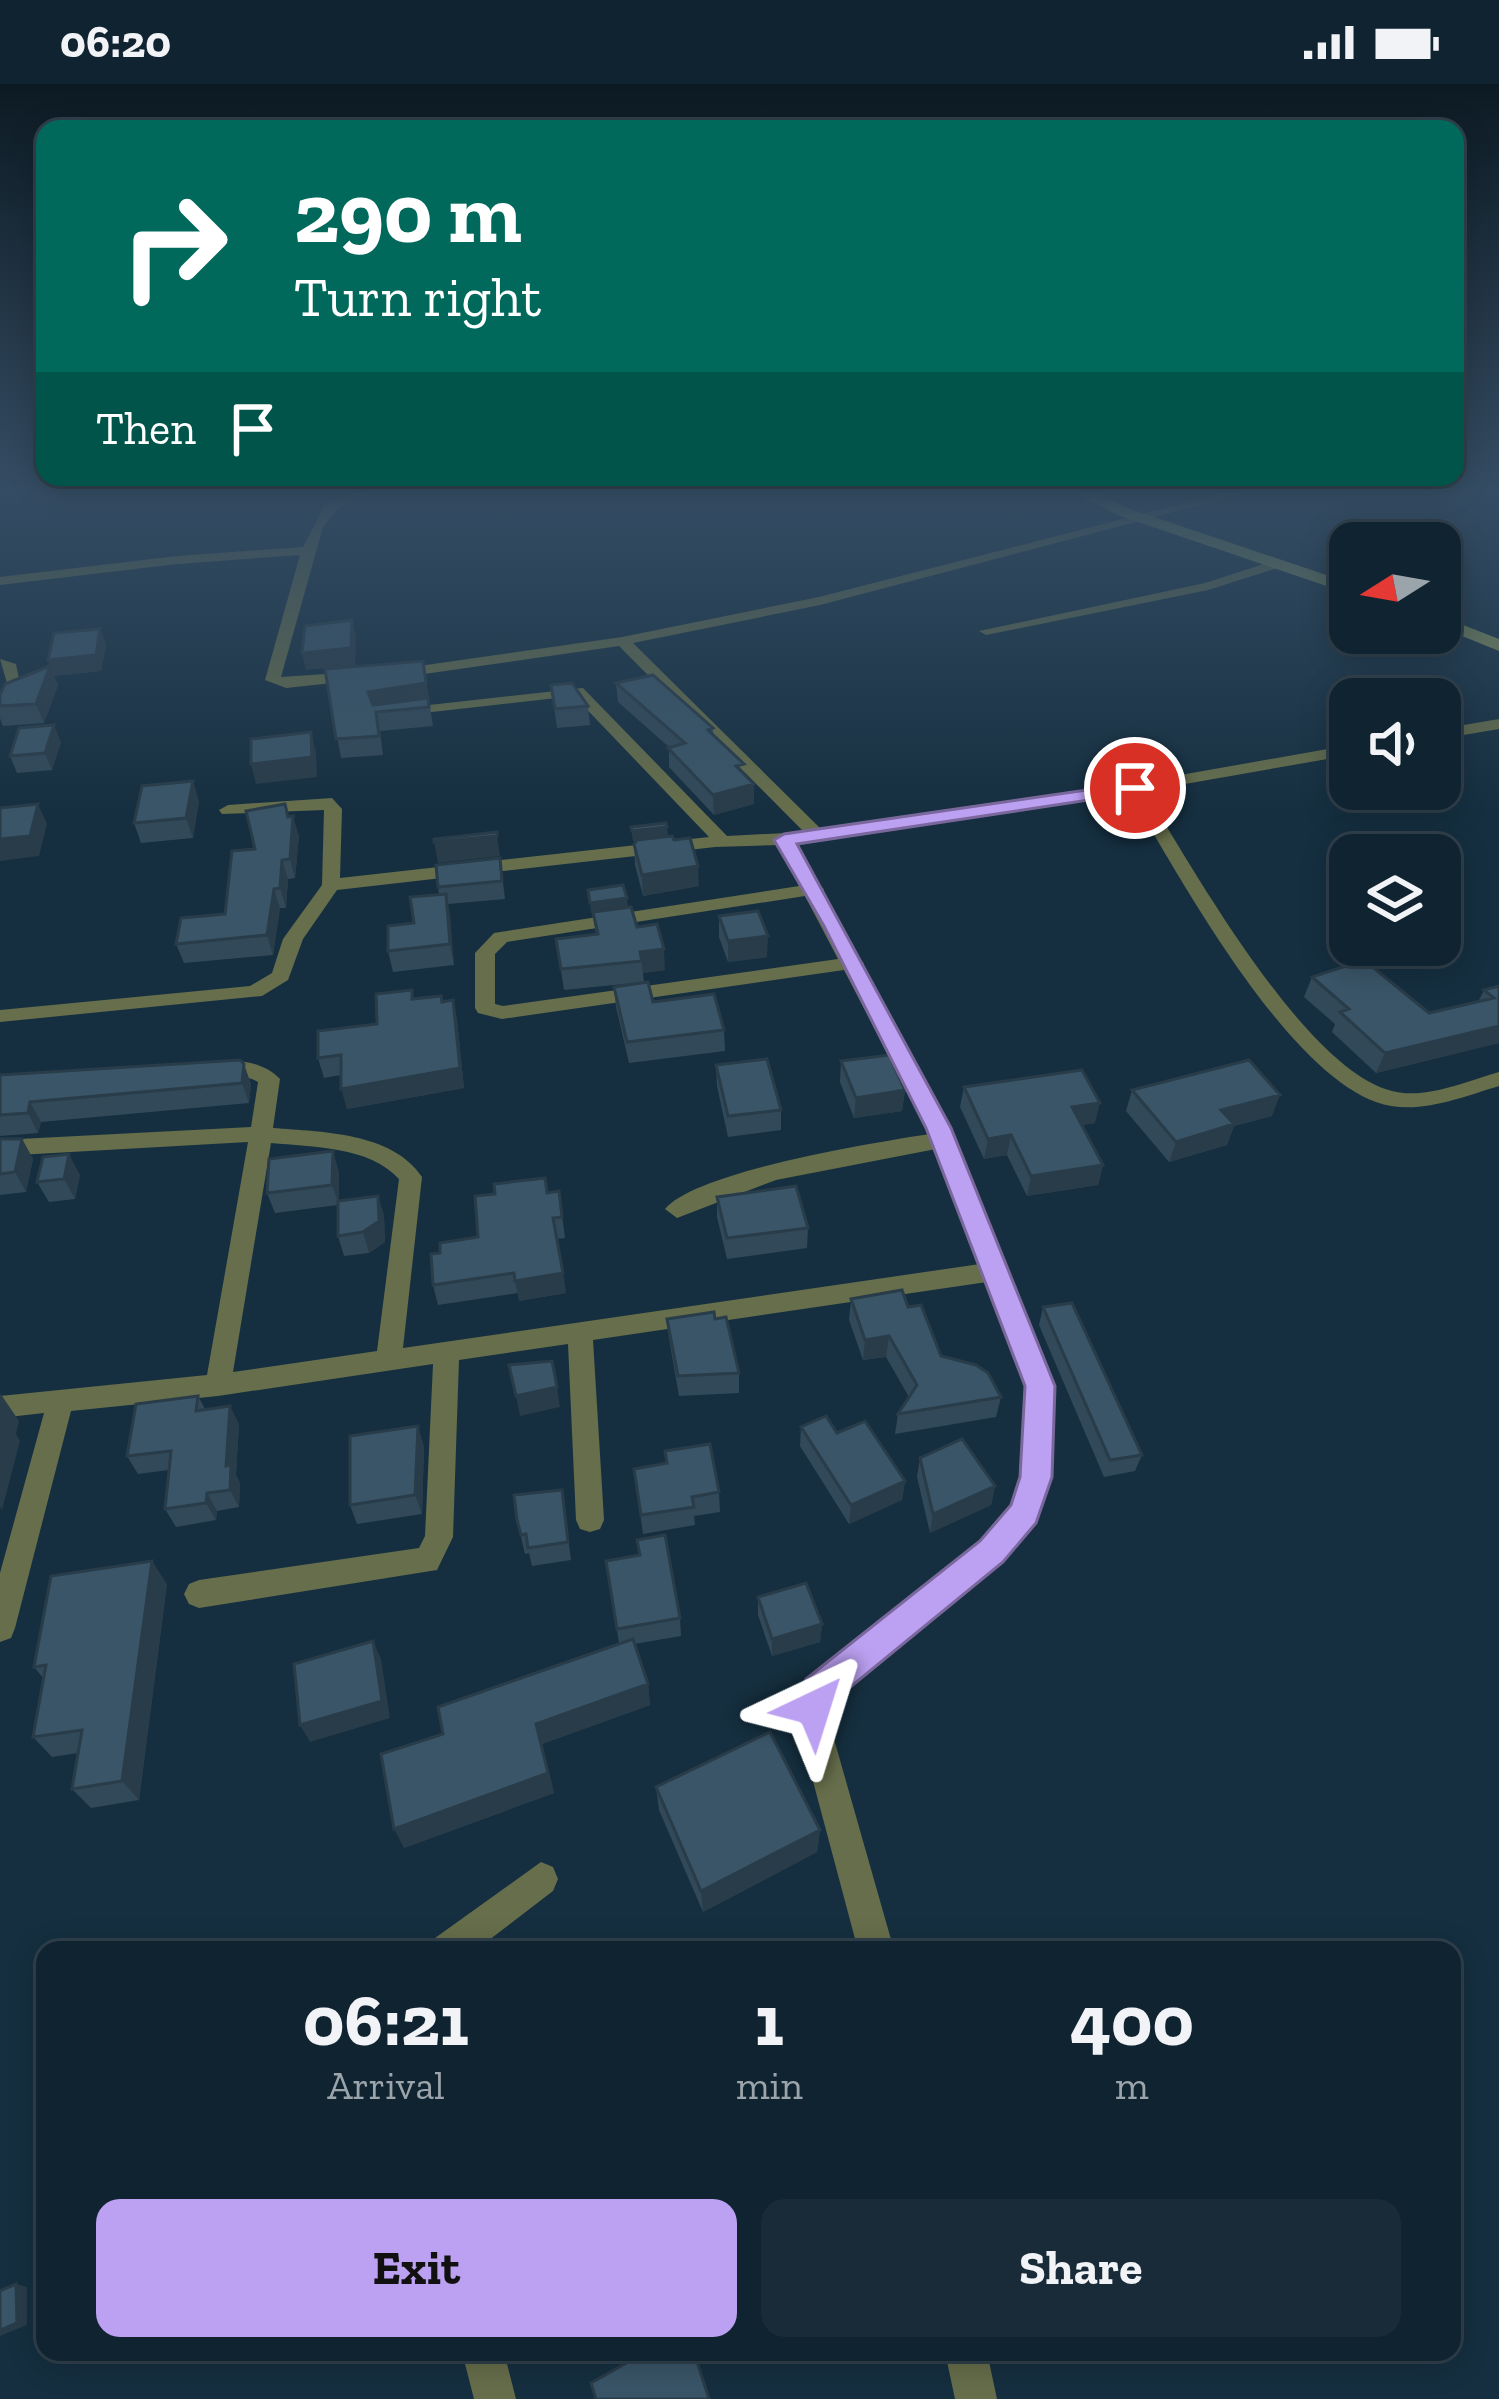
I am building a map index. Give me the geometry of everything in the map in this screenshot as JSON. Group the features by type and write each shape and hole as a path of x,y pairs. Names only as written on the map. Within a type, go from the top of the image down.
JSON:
{"main road":[{"path":"1461,630 1499,646"}],"street":[{"path":"294,597 272,673 278,682 371,676 622,641 839,597"},
{"path":"986,631 1154,597"},
{"path":"622,641 818,837"},
{"path":"0,663 9,664 17,690"},
{"path":"382,716 578,691 718,836 715,842"},
{"path":"1461,730 1499,724"},
{"path":"331,885 715,842 818,837 1329,754"},
{"path":"1135,788 1286,1017 1338,1075 1388,1100 1415,1099 1499,1078"},
{"path":"0,1016 255,992 281,976 293,939 331,885 333,808 326,802 228,810"},
{"path":"784,840 815,889 944,1140 1040,1386 1036,1477 1025,1513 992,1551 819,1691 814,1725 874,1941"},
{"path":"815,889 501,937 485,953 482,1000 485,1008 502,1013 854,963"},
{"path":"181,1072 253,1069 269,1078 218,1385"},
{"path":"0,1148 261,1134 374,1153 402,1163 411,1177 388,1359"},
{"path":"677,1209 712,1191 808,1162 944,1140"},
{"path":"0,1407 218,1385 997,1271"},
{"path":"580,1331 590,1520"},
{"path":"199,1594 394,1562 427,1561 439,1537 446,1351"},
{"path":"0,1628 60,1403"},
{"path":"458,1941 541,1879"},
{"path":"485,2361 494,2399"},
{"path":"968,2361 976,2399"}],"building":[{"path":"352,620 351,648 302,653 305,626"},
{"path":"100,629 96,655 48,660 54,633"},
{"path":"423,661 426,683 368,692 373,705 428,698 429,707 376,712 379,736 336,739 325,669"},
{"path":"50,666 36,704 0,706 5,684"},
{"path":"653,675 713,728 708,730 744,764 736,766 754,784 713,795 668,748 685,743 616,683"},
{"path":"572,683 588,706 555,709 551,685"},
{"path":"54,725 45,753 10,756 19,728"},
{"path":"311,732 312,757 251,764 251,739"},
{"path":"193,781 186,818 134,823 142,786"},
{"path":"38,804 30,836 0,839 0,808"},
{"path":"285,804 288,817 293,816 290,859 282,860 267,935 176,944 181,918 225,914 232,851 255,849 246,811"},
{"path":"666,823 667,827 632,831 631,827"},
{"path":"497,832 497,836 434,842 434,839"},
{"path":"672,836 674,840 690,838 698,866 642,875 637,840"},
{"path":"500,858 502,881 438,887 436,865"},
{"path":"623,885 627,898 590,903 588,890"},
{"path":"446,894 450,944 388,951 388,926 414,923 410,897"},
{"path":"631,907 637,927 657,924 664,949 640,952 642,961 561,969 556,939 598,934 593,912"},
{"path":"758,911 768,936 728,941 719,916"},
{"path":"1346,966 1371,966 1429,1013 1494,998 1484,990 1499,986 1499,1026 1385,1053 1340,1012 1349,1009 1312,977"},
{"path":"648,982 653,1002 714,994 724,1030 627,1042 614,987"},
{"path":"412,990 412,999 441,996 442,1002 453,1000 460,1068 341,1089 341,1055 318,1058 318,1031 377,1024 376,994"},
{"path":"889,1055 905,1090 856,1098 841,1061"},
{"path":"767,1059 781,1110 728,1116 716,1065"},
{"path":"240,1060 244,1064 242,1083 30,1102 28,1113 0,1115 0,1075"},
{"path":"1249,1060 1280,1095 1221,1110 1234,1124 1176,1142 1132,1090"},
{"path":"1082,1070 1100,1103 1072,1107 1103,1165 1031,1176 1011,1135 988,1139 964,1087"},
{"path":"0,1139 22,1139 15,1172 0,1174"},
{"path":"333,1151 332,1185 267,1193 269,1159"},
{"path":"69,1154 64,1179 37,1182 43,1157"},
{"path":"545,1178 547,1193 559,1191 562,1217 553,1218 563,1273 515,1281 514,1273 433,1285 431,1254 440,1253 440,1243 478,1237 475,1196 495,1194 494,1184"},
{"path":"796,1186 808,1228 727,1238 717,1197"},
{"path":"378,1196 379,1221 363,1232 338,1236 338,1201"},
{"path":"902,1290 908,1307 921,1305 941,1356 988,1373 1001,1397 898,1414 917,1385 889,1336 865,1340 851,1299"},
{"path":"1072,1303 1142,1455 1110,1460 1043,1307"},
{"path":"714,1312 715,1319 726,1317 739,1373 678,1376 667,1319"},
{"path":"552,1361 557,1387 516,1396 509,1365"},
{"path":"198,1396 196,1411 230,1406 226,1466 231,1465 230,1490 207,1493 206,1503 165,1509 171,1451 127,1456 136,1404"},
{"path":"826,1416 837,1433 865,1421 905,1481 851,1505 801,1427"},
{"path":"418,1426 415,1495 350,1505 350,1436"},
{"path":"962,1439 995,1486 933,1514 920,1458"},
{"path":"710,1444 719,1492 692,1497 694,1507 641,1515 634,1469 667,1463 665,1451"},
{"path":"562,1490 568,1542 528,1548 514,1495"},
{"path":"665,1535 680,1618 617,1629 606,1561 640,1555 637,1540"},
{"path":"152,1561 122,1781 72,1789 82,1730 33,1737 46,1665 34,1667 51,1576"},
{"path":"806,1583 822,1624 772,1639 758,1597"},
{"path":"633,1639 648,1684 536,1724 548,1773 394,1829 381,1754 443,1734 438,1707"},
{"path":"373,1641 382,1701 300,1725 294,1664"},
{"path":"770,1732 820,1830 701,1891 656,1787"},
{"path":"16,2284 17,2323 0,2330 0,2291"},
{"path":"630,2361 697,2361 709,2399 596,2399 591,2383"}],"route":[{"path":"814,1708 819,1691 992,1551 1025,1513 1036,1477 1040,1386 939,1128 835,926 784,840 1135,788"}]}
